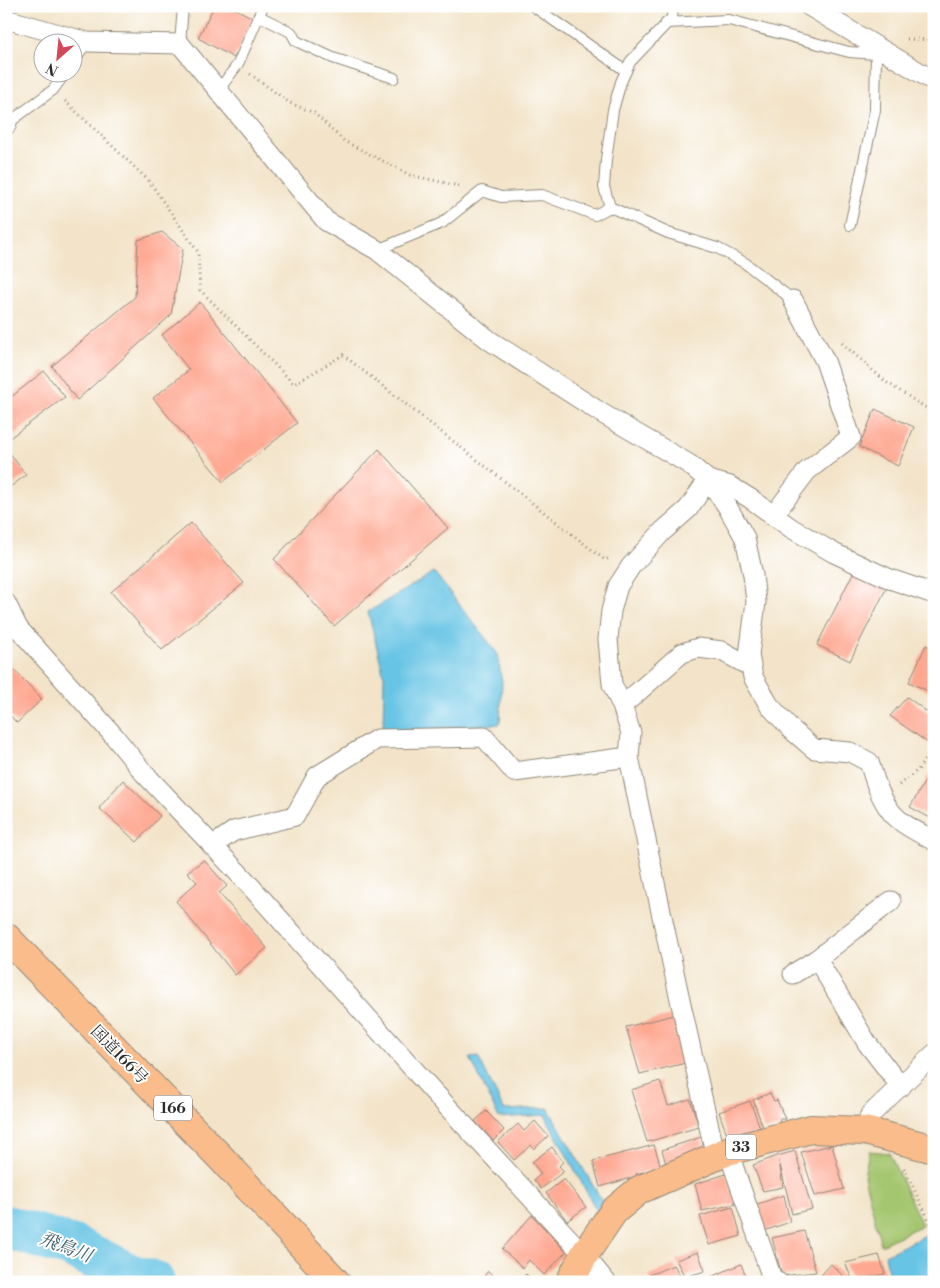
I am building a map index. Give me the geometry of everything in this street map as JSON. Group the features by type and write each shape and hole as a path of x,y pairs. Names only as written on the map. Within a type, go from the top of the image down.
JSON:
{"main road":[{"name":"国道166号","path":"6,937 221,1158 336,1282"},
{"name":"33","path":"570,1282 584,1255 614,1211 639,1190 722,1154 811,1129 877,1134 934,1149"}],"street":[{"path":"809,6 878,51 934,82"},
{"path":"6,22 13,21 87,42 180,44 326,220 377,250 489,340 603,414 689,464 708,480 727,506 745,538 753,575 756,602 749,655 753,677 769,705 792,730 814,749 850,752 869,762 878,789 889,810 904,824 934,841"},
{"path":"773,516 807,472 851,437 825,361 793,300"},
{"path":"708,480 730,486 791,528 834,553 890,579 934,594"},
{"path":"708,480 688,509 663,531 638,559 618,586 611,611 608,639 612,684 622,706 630,733 629,757 694,1066 722,1154 773,1281 778,1282"},
{"path":"6,603 18,628 114,736 143,772 246,880 432,1090 584,1255 606,1282"},
{"path":"622,706 682,653 698,648 722,651 751,667"},
{"path":"212,846 234,831 295,816 317,776 377,739 484,737 514,772 629,757"},
{"path":"793,974 817,959 891,900"},
{"path":"817,959 867,1043 900,1087"},
{"path":"877,1134 870,1116 934,1054"}],"lane":[{"path":"180,44 183,6"},
{"path":"533,6 626,71"},
{"path":"673,6 672,18 630,62 613,110 604,188 610,207 668,233 724,252 745,263 793,300"},
{"path":"218,91 238,64 261,11 291,32 296,41 333,58 394,78"},
{"path":"666,23 729,20 850,52 878,51 875,110 850,225"},
{"path":"82,49 87,42"},
{"path":"7,125 53,90 59,82"},
{"path":"377,250 442,223 482,191 501,197 542,195 595,215 610,207"}],"path":[{"path":"238,64 290,103 314,113 344,141 410,175 482,191"},
{"path":"53,90 149,181 198,252 200,290 294,384 343,355 606,560 614,556"},
{"path":"836,338 886,382 934,413"},
{"path":"882,798 918,770 934,744"},
{"path":"877,1134 934,1231"}],"green space":[{"path":"869,1151 889,1153 922,1225 881,1245 864,1176"}],"water":[{"path":"434,572 497,653 502,681 500,724 383,732 384,676 368,612"},
{"path":"478,1057 504,1110 548,1108 606,1208 599,1215 545,1115 499,1118 470,1058"},
{"path":"928,1234 934,1246 934,1282 890,1282 885,1255"}],"building":[{"path":"214,6 230,6 255,19 234,58 198,38"},
{"path":"162,232 183,249 171,315 77,400 52,366 135,297 138,240"},
{"path":"200,302 297,423 223,482 153,398 189,370 162,335"},
{"path":"44,371 65,397 7,440 6,401"},
{"path":"875,409 914,427 898,466 859,447"},
{"path":"6,448 26,475 6,490"},
{"path":"379,449 448,528 334,626 274,559"},
{"path":"191,523 244,583 162,650 111,592"},
{"path":"855,569 888,585 850,661 817,645"},
{"path":"926,645 934,649 934,694 909,682"},
{"path":"6,661 42,699 17,723 6,711"},
{"path":"907,697 934,717 934,736 928,743 890,716"},
{"path":"931,771 934,772 934,820 910,807"},
{"path":"123,780 160,816 137,842 99,808"},
{"path":"204,860 227,886 219,893 267,948 235,975 176,901 197,882 187,872"},
{"path":"678,1014 690,1062 640,1074 626,1027"},
{"path":"660,1081 668,1106 690,1099 699,1127 647,1142 631,1090"},
{"path":"770,1093 774,1101 777,1100 785,1119 779,1119 782,1127 764,1130 753,1100"},
{"path":"750,1101 762,1133 730,1143 719,1112"},
{"path":"486,1111 504,1130 493,1141 475,1121"},
{"path":"535,1121 548,1136 534,1149 531,1145 514,1160 498,1142 518,1124 524,1131"},
{"path":"701,1137 706,1151 666,1164 662,1150"},
{"path":"654,1145 661,1167 600,1187 593,1161"},
{"path":"832,1145 844,1189 815,1196 801,1152"},
{"path":"552,1147 563,1162 559,1166 564,1171 541,1189 534,1180 541,1174 532,1162"},
{"path":"795,1151 812,1209 792,1214 779,1161 783,1187 763,1191 753,1165"},
{"path":"726,1174 736,1204 702,1211 695,1184"},
{"path":"564,1179 586,1207 567,1221 546,1193"},
{"path":"784,1195 790,1222 761,1232 752,1206"},
{"path":"733,1207 741,1236 709,1245 700,1216"},
{"path":"532,1215 566,1252 544,1275 529,1260 523,1268 502,1249"},
{"path":"804,1231 816,1272 782,1276 772,1238"},
{"path":"698,1252 705,1271 685,1277 676,1260"},
{"path":"879,1255 885,1274 853,1281 845,1263"},
{"path":"741,1264 748,1282 713,1282 711,1277"},
{"path":"831,1264 849,1282 815,1282"},
{"path":"674,1265 682,1279 677,1282 652,1282 649,1275"},
{"path":"488,1271 500,1282 480,1282"},
{"path":"526,1274 535,1282 515,1282 518,1277 522,1279"}],"waterway":[{"name":"飛鳥川","path":"6,1227 71,1246 129,1275 153,1282"}]}
